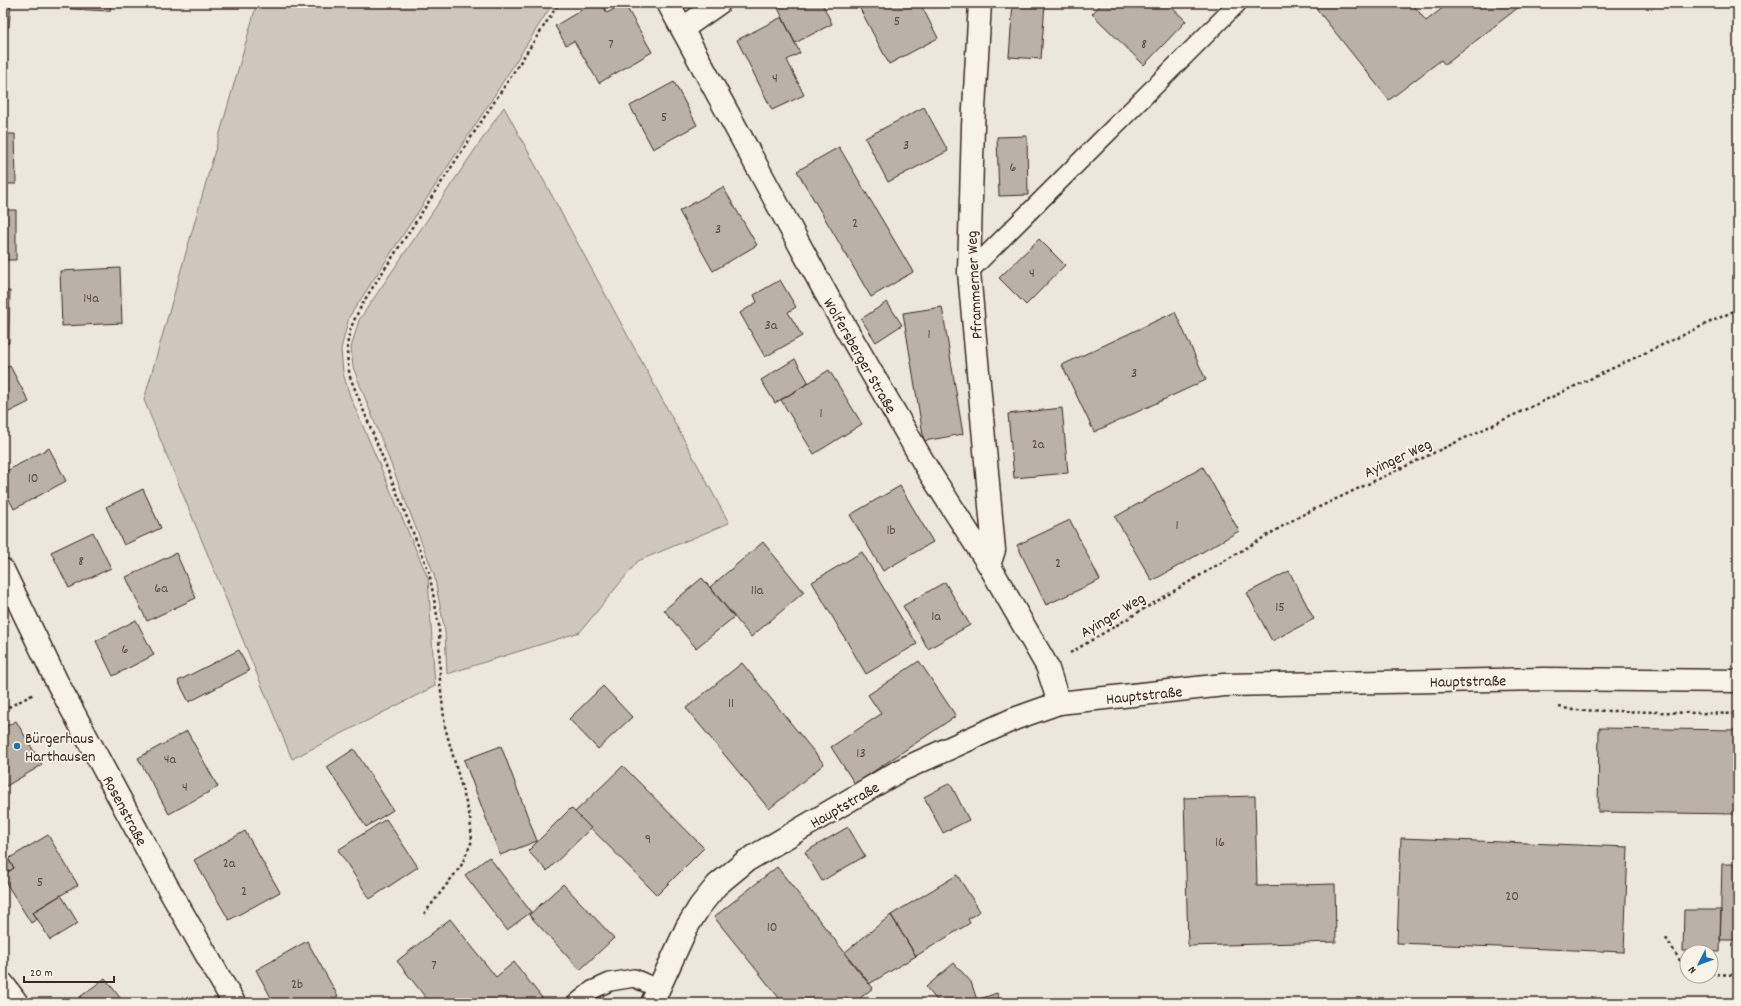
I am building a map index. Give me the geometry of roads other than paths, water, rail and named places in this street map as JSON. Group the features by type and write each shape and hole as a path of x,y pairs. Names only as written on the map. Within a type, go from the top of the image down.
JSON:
{"street":[{"name":"Wolfersberger Straße","path":"668,3 829,300 928,470 989,565 1047,666 1059,703"},
{"path":"682,29 719,3"},
{"name":"Pframmerner Weg","path":"980,3 973,126 969,272 994,550 989,565"},
{"name":"Rosenstraße","path":"3,570 57,682 163,879 234,1003"},
{"name":"Hauptstraße","path":"655,996 686,927 700,906 716,885 746,861 899,771 1014,719 1059,703 1224,685 1544,679 1738,681"},
{"path":"3,984 17,1003"}],"lane":[{"path":"969,272 1238,3"},
{"name":"Hauptstraße","path":"576,1003 592,990 610,982 634,978 655,996"}],"place":[{"name":"Bürgerhaus Harthausen","path":"17,746"}]}
